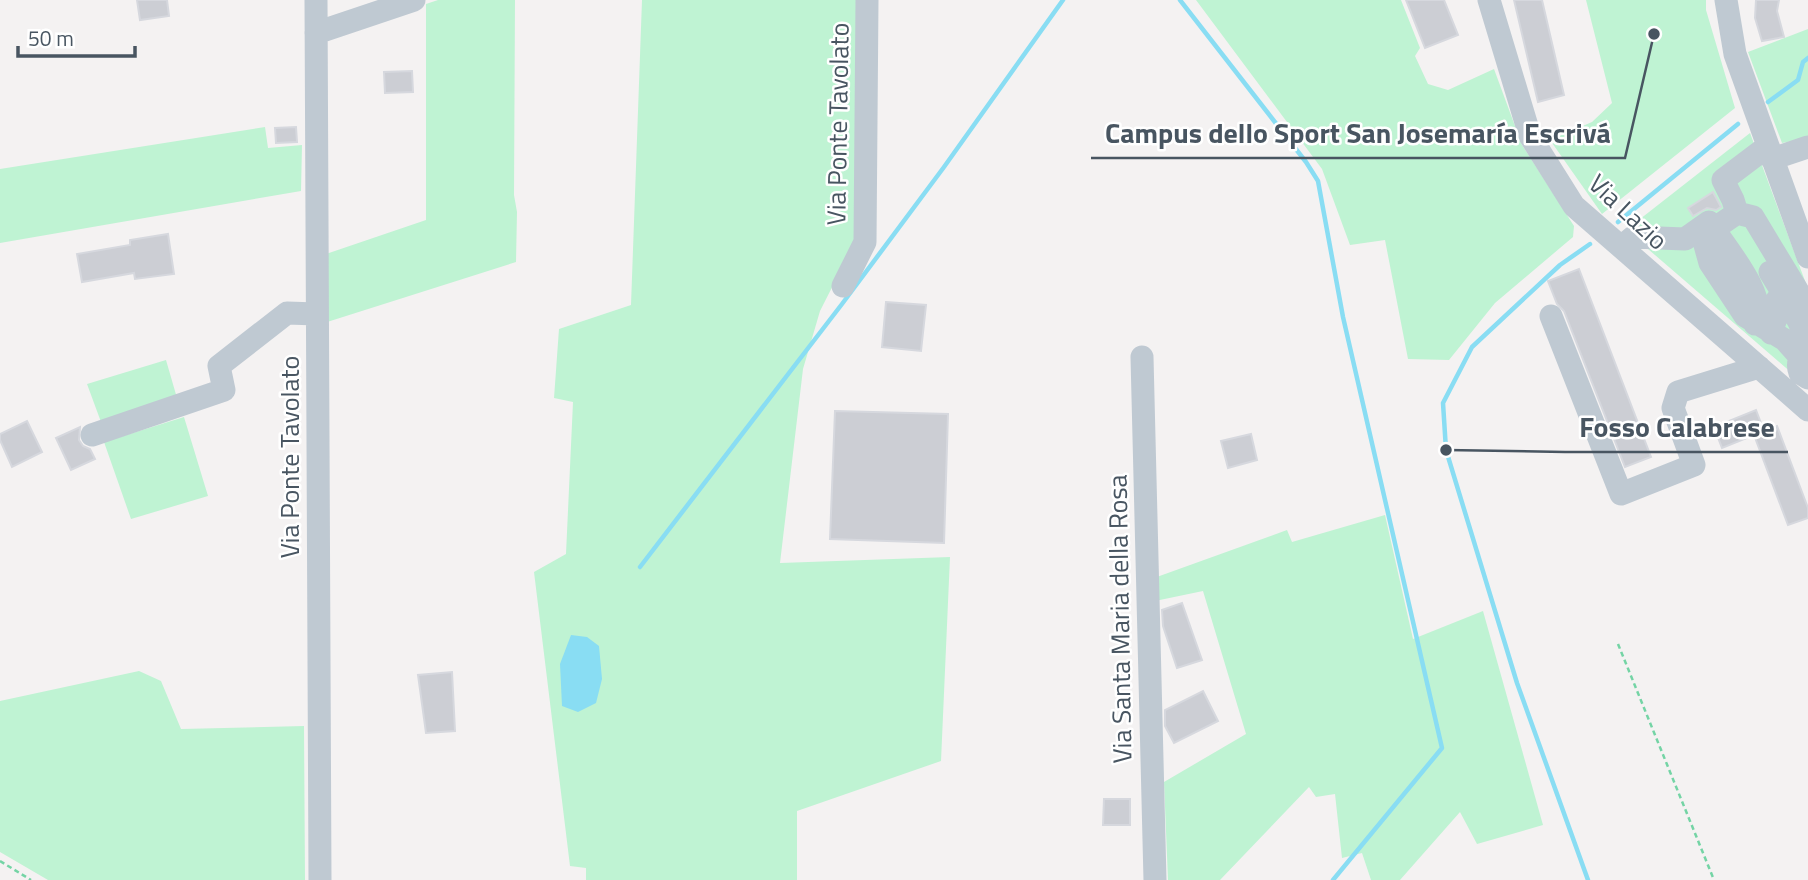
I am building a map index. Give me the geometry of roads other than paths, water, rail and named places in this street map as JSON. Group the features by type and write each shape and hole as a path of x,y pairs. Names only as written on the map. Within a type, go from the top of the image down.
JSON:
{"street":[{"name":"Via Ponte Tavolato","path":"316,0 320,880"},
{"path":"316,33 414,0"},
{"name":"Via Ponte Tavolato","path":"843,286 865,242 867,0"},
{"name":"Via Lazio","path":"1489,0 1530,136 1574,206 1808,410"},
{"path":"1727,0 1735,54 1808,257"},
{"path":"1794,307 1723,180 1770,153 1808,147"},
{"path":"1621,247 1633,237 1685,239 1709,222 1714,229"},
{"path":"1754,234 1714,229 1705,234 1705,245 1758,299 1759,317 1787,344"},
{"path":"1724,262 1754,234"},
{"path":"1724,262 1745,316 1787,344"},
{"path":"1758,299 1767,295 1794,307"},
{"path":"1787,344 1785,318 1794,307"},
{"path":"92,435 224,390 219,366 287,313 317,314"},
{"path":"1551,316 1621,494 1694,465 1673,408 1678,392 1759,368"},
{"name":"Via Santa Maria della Rosa","path":"1142,357 1155,880"}],"water":[{"path":"571,635 587,637 599,646 602,679 596,703 578,712 562,706 560,664"}],"waterway":[{"path":"640,567 842,304 1063,0"},
{"path":"1180,0 1318,181 1343,317 1442,748 1333,880"},
{"path":"1768,102 1798,80 1803,62 1808,58"},
{"path":"1618,222 1738,124"},
{"path":"1588,880 1517,683 1446,450 1443,403 1472,347 1560,265 1590,244"}],"place":[{"name":"Campus dello Sport San Josemaría Escrivá","path":"1654,34"},
{"name":"Fosso Calabrese","path":"1446,450"}]}
